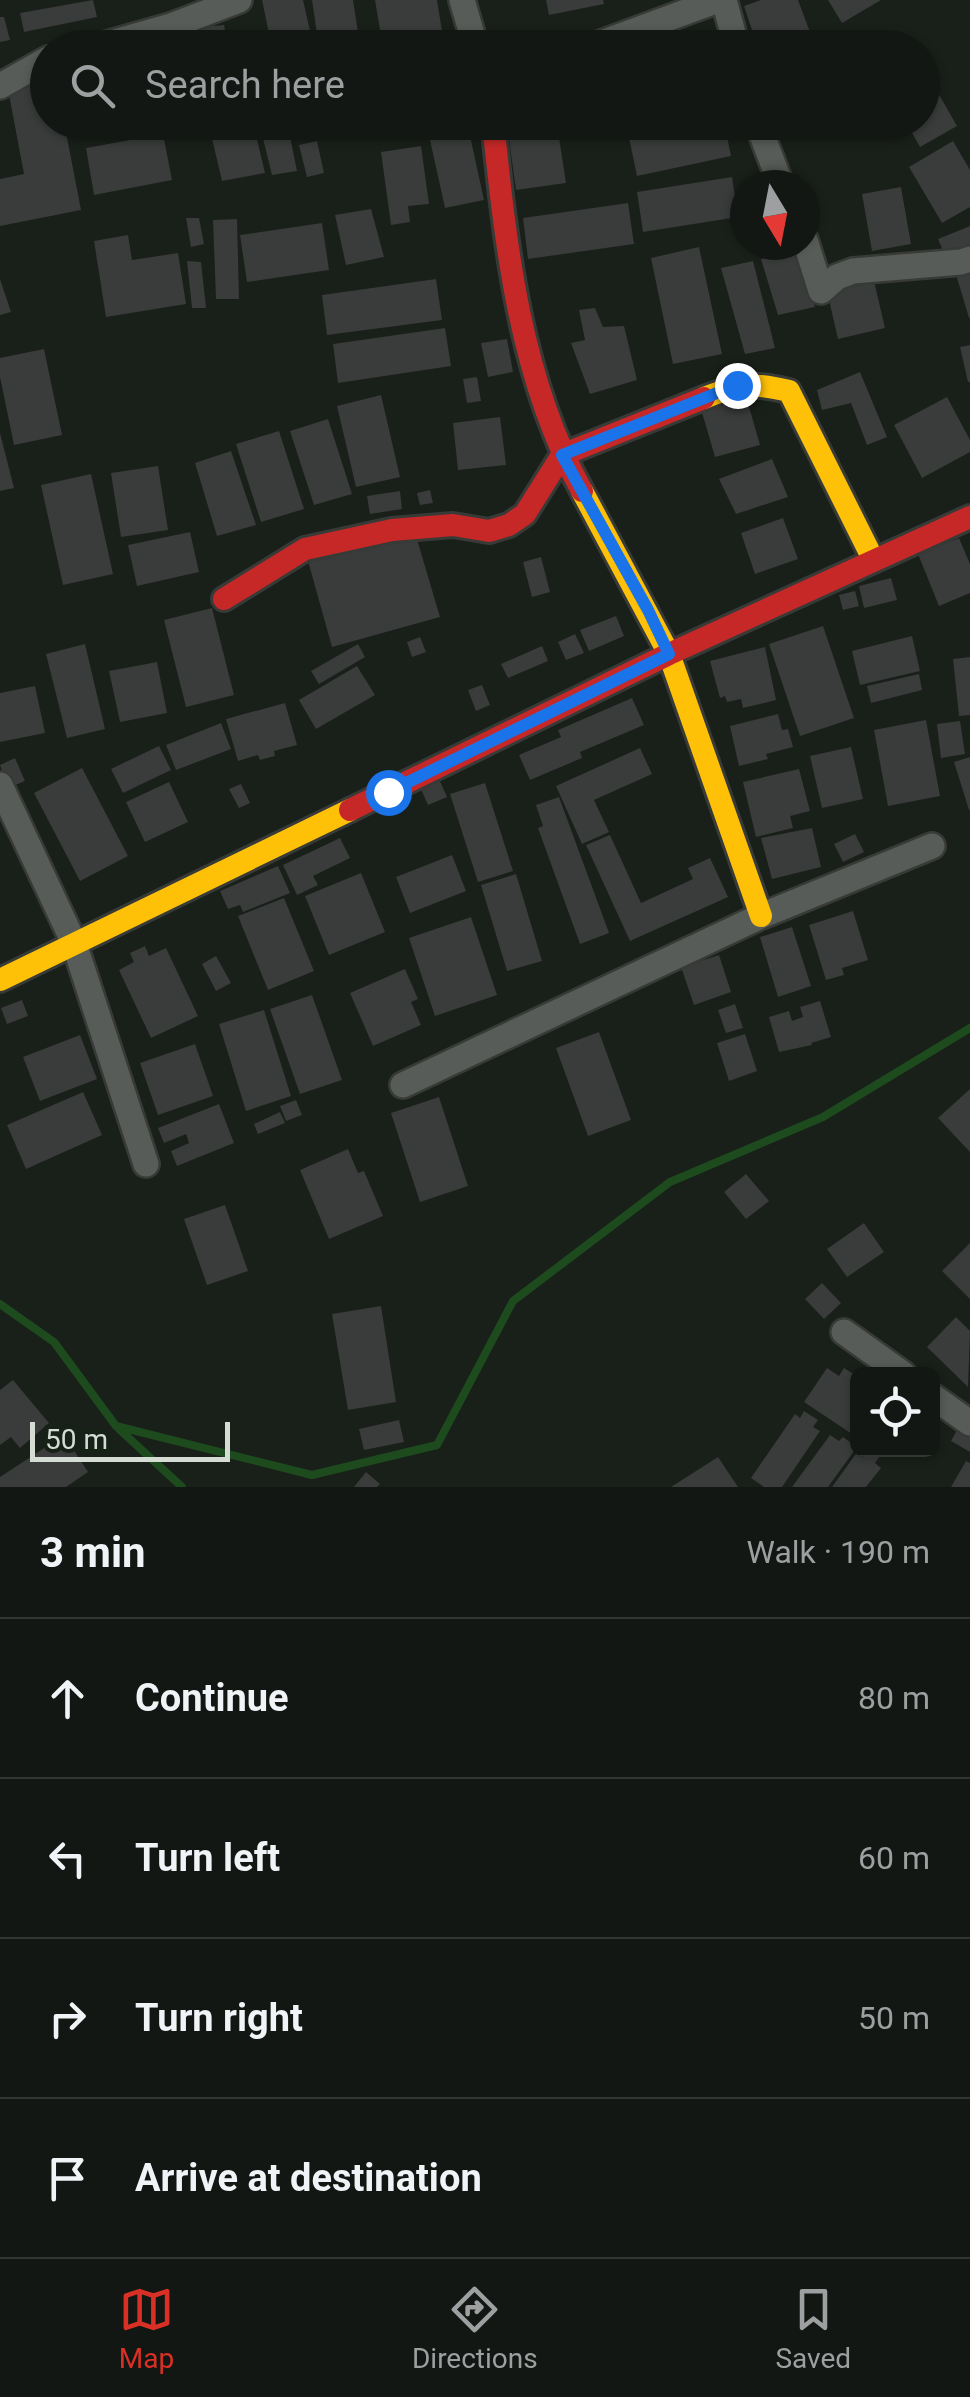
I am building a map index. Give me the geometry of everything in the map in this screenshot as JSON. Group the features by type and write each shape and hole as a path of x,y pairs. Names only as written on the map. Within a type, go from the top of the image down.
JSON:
{"street":[{"path":"157,30 238,0"},
{"path":"462,0 471,30"},
{"path":"638,30 721,0 731,30"},
{"path":"0,86 30,69"},
{"path":"495,140 508,265 529,352 562,455 669,654 761,916"},
{"path":"765,140 776,170"},
{"path":"812,260 822,291 837,277 854,271 970,259"},
{"path":"224,599 305,549 320,545 392,530 454,525 489,531 509,525 525,514 562,455 737,385 789,391 873,559"},
{"path":"0,980 669,654 970,516"},
{"path":"0,784 74,943 146,1164"},
{"path":"403,1085 761,916 932,846"},
{"path":"844,1332 893,1367"},
{"path":"940,1402 970,1423"}],"building":[{"path":"93,0 97,17 24,32 20,13"},
{"path":"262,0 303,0 310,30 268,30"},
{"path":"312,0 353,0 358,30 316,30"},
{"path":"375,0 437,0 442,30 380,30"},
{"path":"546,0 603,0 604,4 549,15"},
{"path":"761,0 798,0 809,30 752,30 744,6"},
{"path":"828,0 881,0 842,23"},
{"path":"0,17 4,17 10,40 0,42"},
{"path":"224,25 225,30 193,30"},
{"path":"30,80 30,140 68,140 81,210 0,226 0,179 24,174 7,84"},
{"path":"940,96 957,126 940,136"},
{"path":"130,140 164,140 172,180 94,195 86,148"},
{"path":"212,140 257,140 265,173 222,181"},
{"path":"263,140 291,140 297,171 272,175"},
{"path":"430,140 471,140 484,200 445,208"},
{"path":"509,140 559,140 566,183 516,190"},
{"path":"630,140 728,140 731,156 637,176"},
{"path":"317,141 324,173 307,177 299,145"},
{"path":"953,141 970,170 970,207 942,223 909,167"},
{"path":"421,146 429,204 408,206 410,222 391,225 381,152"},
{"path":"730,177 730,218 643,232 637,192"},
{"path":"901,187 911,244 872,251 862,194"},
{"path":"628,203 634,244 528,259 523,218"},
{"path":"371,209 384,257 346,265 335,215"},
{"path":"186,218 199,218 204,244 191,247"},
{"path":"237,219 239,299 216,299 213,220"},
{"path":"322,223 329,270 247,282 240,235"},
{"path":"970,226 970,251 947,260 938,239"},
{"path":"128,235 132,260 178,253 186,304 106,317 94,241"},
{"path":"699,247 722,354 673,364 651,258"},
{"path":"761,260 799,260 815,307 778,315"},
{"path":"187,261 201,262 206,308 192,308"},
{"path":"753,261 775,348 745,354 721,268"},
{"path":"970,267 970,318 969,318 955,271"},
{"path":"0,279 11,312 0,315"},
{"path":"436,279 442,320 327,335 322,295"},
{"path":"874,281 885,328 838,339 827,291"},
{"path":"595,308 603,327 624,326 637,380 590,394 571,343 585,340 579,310"},
{"path":"445,328 451,366 338,383 333,344"},
{"path":"507,339 513,372 488,377 481,343"},
{"path":"970,345 970,382 968,382 960,347"},
{"path":"44,349 62,435 14,445 0,377 0,358"},
{"path":"860,372 887,437 867,445 851,403 822,410 817,390"},
{"path":"477,377 481,401 467,403 463,379"},
{"path":"381,395 400,477 356,487 337,406"},
{"path":"746,396 760,445 715,457 701,409"},
{"path":"947,397 970,440 970,452 922,478 894,425"},
{"path":"500,417 506,465 458,470 453,423"},
{"path":"328,419 352,494 314,505 290,431"},
{"path":"279,431 304,509 261,522 236,444"},
{"path":"0,433 14,488 0,491"},
{"path":"231,451 256,525 217,536 195,463"},
{"path":"772,459 788,497 736,514 719,479"},
{"path":"158,466 168,530 121,537 111,473"},
{"path":"91,474 113,574 63,585 41,485"},
{"path":"430,490 433,503 420,505 417,493"},
{"path":"400,491 402,509 370,514 367,496"},
{"path":"783,518 798,559 755,574 741,533"},
{"path":"190,532 199,572 137,586 128,545"},
{"path":"416,536 440,617 332,647 308,561"},
{"path":"959,538 970,564 970,593 939,606 918,554"},
{"path":"541,557 550,592 532,597 523,562"},
{"path":"891,578 897,600 864,608 859,586"},
{"path":"855,591 859,606 843,610 839,595"},
{"path":"212,608 234,695 186,707 164,620"},
{"path":"616,616 624,636 589,651 580,630"},
{"path":"823,626 854,718 800,736 769,644"},
{"path":"575,634 584,653 566,660 558,642"},
{"path":"912,636 920,671 860,685 852,651"},
{"path":"420,637 426,652 412,657 407,642"},
{"path":"85,644 105,729 67,738 46,654"},
{"path":"358,644 365,657 319,684 311,671"},
{"path":"542,646 548,661 508,678 501,664"},
{"path":"765,647 776,700 743,708 741,699 727,702 725,696 720,698 710,661"},
{"path":"970,657 970,715 959,716 953,659"},
{"path":"157,662 167,713 120,722 109,671"},
{"path":"357,666 375,695 316,729 299,700"},
{"path":"919,674 922,690 871,703 867,686"},
{"path":"482,685 490,705 476,711 468,690"},
{"path":"35,686 45,733 0,742 0,693"},
{"path":"632,698 644,725 580,752 582,758 530,780 519,755 561,737 558,730"},
{"path":"285,703 297,745 274,751 275,756 260,760 258,755 238,761 226,719"},
{"path":"778,714 793,747 766,754 768,759 739,766 730,726"},
{"path":"926,720 940,796 888,806 874,730"},
{"path":"960,721 965,754 941,758 937,724"},
{"path":"221,723 231,749 176,770 166,745"},
{"path":"159,746 171,770 123,793 111,769"},
{"path":"851,747 863,799 822,808 810,756"},
{"path":"640,748 652,774 594,800 609,832 582,844 556,786"},
{"path":"970,757 970,810 969,810 954,762"},
{"path":"15,758 25,781 8,788 0,765"},
{"path":"82,768 128,856 80,881 34,793"},
{"path":"799,769 810,811 790,816 793,828 756,837 743,782"},
{"path":"439,779 447,797 428,805 420,787"},
{"path":"169,782 188,822 145,842 126,802"},
{"path":"485,783 513,871 478,882 450,794"},
{"path":"241,784 250,803 239,808 229,789"},
{"path":"559,797 609,933 580,944 538,828 543,826 536,805"},
{"path":"812,828 821,867 772,879 761,838"},
{"path":"855,834 864,852 843,862 834,844"},
{"path":"610,835 641,903 693,879 688,868 710,858 728,897 630,941 586,845"},
{"path":"340,838 350,858 313,876 318,885 297,895 283,865"},
{"path":"452,855 466,891 410,913 396,877"},
{"path":"278,866 290,893 243,912 240,905 228,909 220,891"},
{"path":"361,873 385,932 329,955 305,896"},
{"path":"516,874 542,961 507,971 481,885"},
{"path":"284,898 314,971 268,990 238,916"},
{"path":"853,911 868,960 842,968 844,975 826,980 809,925"},
{"path":"471,917 497,995 435,1016 409,938"},
{"path":"792,927 811,986 778,997 760,937"},
{"path":"145,946 149,956 166,948 198,1016 151,1038 119,970 134,962 130,953"},
{"path":"719,955 731,992 694,1005 681,967"},
{"path":"216,956 231,983 216,991 202,964"},
{"path":"405,969 418,999 411,1002 421,1025 373,1046 350,993"},
{"path":"312,995 342,1080 300,1094 270,1009"},
{"path":"22,1000 28,1016 7,1024 1,1008"},
{"path":"820,1001 831,1037 779,1052 769,1017 789,1011 792,1021 803,1017 800,1007"},
{"path":"735,1004 743,1028 726,1033 718,1010"},
{"path":"264,1010 291,1096 246,1111 219,1024"},
{"path":"599,1032 631,1120 588,1136 556,1048"},
{"path":"745,1034 757,1071 729,1081 717,1043"},
{"path":"80,1035 97,1079 40,1101 23,1057"},
{"path":"195,1044 213,1096 158,1115 140,1063"},
{"path":"970,1089 970,1152 938,1118"},
{"path":"83,1092 102,1135 26,1169 7,1125"},
{"path":"439,1097 468,1186 420,1202 391,1113"},
{"path":"296,1100 302,1115 286,1121 280,1106"},
{"path":"219,1104 234,1143 177,1166 171,1151 189,1143 186,1134 164,1143 158,1128"},
{"path":"280,1112 285,1123 258,1134 254,1124"},
{"path":"348,1149 358,1173 364,1171 383,1216 329,1239 300,1170"},
{"path":"746,1174 769,1201 746,1219 724,1192"},
{"path":"225,1205 248,1271 207,1285 184,1219"},
{"path":"864,1223 884,1252 847,1277 827,1249"},
{"path":"970,1243 970,1299 942,1271"},
{"path":"822,1283 841,1303 824,1319 805,1299"},
{"path":"381,1306 396,1402 348,1410 332,1314"},
{"path":"956,1317 970,1331 968,1387 927,1347"},
{"path":"827,1368 839,1376 844,1368 850,1372 850,1433 804,1402"},
{"path":"13,1380 49,1423 20,1448 11,1437 0,1445 0,1390"},
{"path":"804,1411 818,1420 813,1427 820,1431 782,1487 764,1487 751,1478 795,1414 800,1418"},
{"path":"399,1420 404,1442 364,1450 359,1429"},
{"path":"960,1425 970,1430 970,1452 951,1441"},
{"path":"64,1435 88,1472 66,1487 0,1487 0,1477"},
{"path":"830,1435 850,1442 850,1457 828,1487 792,1487"},
{"path":"718,1457 738,1487 671,1487"},
{"path":"854,1457 880,1457 875,1463 881,1468 866,1487 832,1487"},
{"path":"966,1461 970,1463 970,1487 951,1487"},
{"path":"366,1472 380,1484 354,1487"}],"waterway":[{"path":"0,1304 54,1342 116,1426 312,1475 437,1445 513,1301 670,1182 823,1117 970,1028"},
{"path":"119,1429 182,1487"}],"traffic: slow":[{"path":"704,398 746,386 789,391 873,559"},
{"path":"582,491 669,654 761,916"},
{"path":"0,980 350,810"}],"traffic: jam":[{"path":"495,140 511,265 530,358 561,448 582,491"},
{"path":"224,599 305,549 392,530 453,525 489,531 509,525 525,514 562,455 704,398"},
{"path":"350,810 669,654 970,517"}],"route":[{"path":"388,792 669,654 562,455 737,385"}]}
